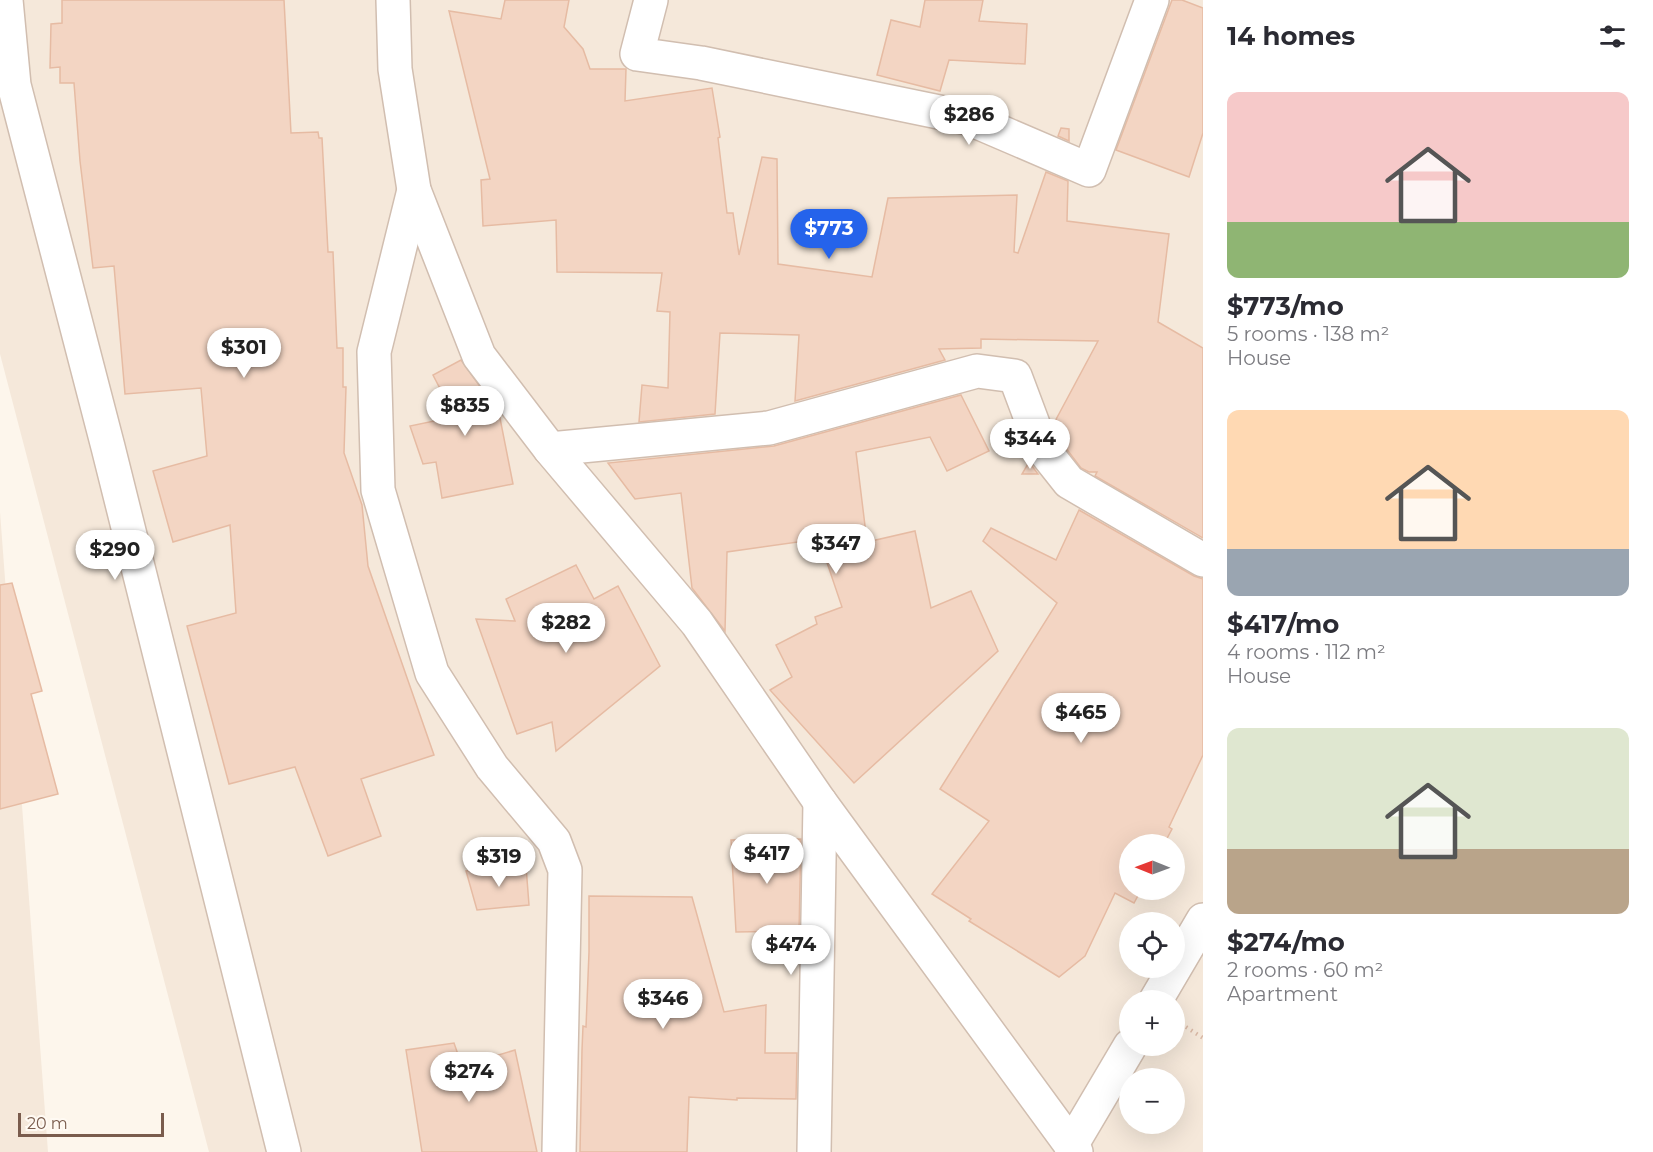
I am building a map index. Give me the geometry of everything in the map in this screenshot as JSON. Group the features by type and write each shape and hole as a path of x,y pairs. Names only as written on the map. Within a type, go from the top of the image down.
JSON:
{"street":[{"path":"6,0 14,85 108,447 284,1152"},
{"path":"393,0 395,69 414,190 479,356 550,449 697,623 820,802 1073,1149 1124,1056"},
{"path":"651,0 637,54 735,69 968,118 1089,170 1152,0"},
{"path":"414,190 374,352 378,490 432,673 492,767 554,841 565,870 559,1152"},
{"path":"550,449 769,428 977,370 1015,376 1042,448 1069,482 1203,560"},
{"path":"814,1152 820,802"},
{"path":"1162,990 1203,920"}],"shaded area":[{"path":"0,0 1203,0 1203,1152 209,1152 0,354"},
{"path":"0,512 48,1152 0,1152"}],"building":[{"path":"62,0 284,0 291,133 318,132 319,138 322,138 328,252 333,252 337,348 343,348 343,387 346,387 344,453 362,505 368,566 434,755 361,779 381,836 328,856 295,767 229,784 187,626 236,613 230,525 173,542 153,471 207,456 201,388 125,394 114,266 93,268 80,161 74,83 60,83 60,67 50,68 51,24 62,23"},
{"path":"505,0 569,0 564,27 583,49 590,69 626,69 625,101 712,88 720,137 718,138 727,213 733,213 739,255 762,157 777,159 778,264 872,277 888,198 1017,195 1014,252 1018,253 1046,172 1068,181 1067,221 1169,234 1158,322 1203,348 1203,538 1095,476 1097,472 1089,472 1081,468 1059,439 1053,425 1098,341 981,339 981,348 939,349 945,360 795,401 799,335 720,333 715,414 639,422 642,385 668,388 670,312 657,311 662,273 557,272 556,220 483,226 481,180 490,179 449,11 501,19"},
{"path":"925,0 983,0 979,21 1027,24 1025,64 949,60 940,91 877,75 891,20 920,27"},
{"path":"1172,0 1182,0 1203,8 1203,133 1189,177 1116,150"},
{"path":"1061,128 1069,129 1069,141 1058,136"},
{"path":"461,360 499,413 513,484 442,498 436,462 423,464 410,426 444,419 440,407 448,404 433,375"},
{"path":"961,395 989,451 947,471 930,437 856,452 867,542 915,531 931,608 971,591 998,651 854,783 770,690 792,677 776,645 817,624 815,617 842,607 819,539 727,552 725,631 692,588 681,493 635,499 608,463 774,446"},
{"path":"1029,462 1038,474 1022,474"},
{"path":"1079,510 1203,579 1203,755 1169,827 1172,829 1169,834 1119,834 1119,895 1115,893 1085,956 1059,977 969,921 971,919 932,894 989,821 940,789 1057,603 983,541 991,528 1056,560"},
{"path":"576,565 594,599 618,586 660,666 556,751 552,722 517,734 476,619 515,621 506,599"},
{"path":"12,583 42,691 31,694 58,794 0,809 0,585"},
{"path":"801,839 799,931 736,932 731,840"},
{"path":"526,866 529,905 477,910 466,871"},
{"path":"589,896 692,897 724,1012 766,1005 765,1053 797,1053 796,1099 737,1098 737,1100 689,1097 687,1152 580,1152 583,1026 586,1027 589,952"},
{"path":"454,1043 462,1066 515,1050 537,1152 422,1152 406,1050"}]}
